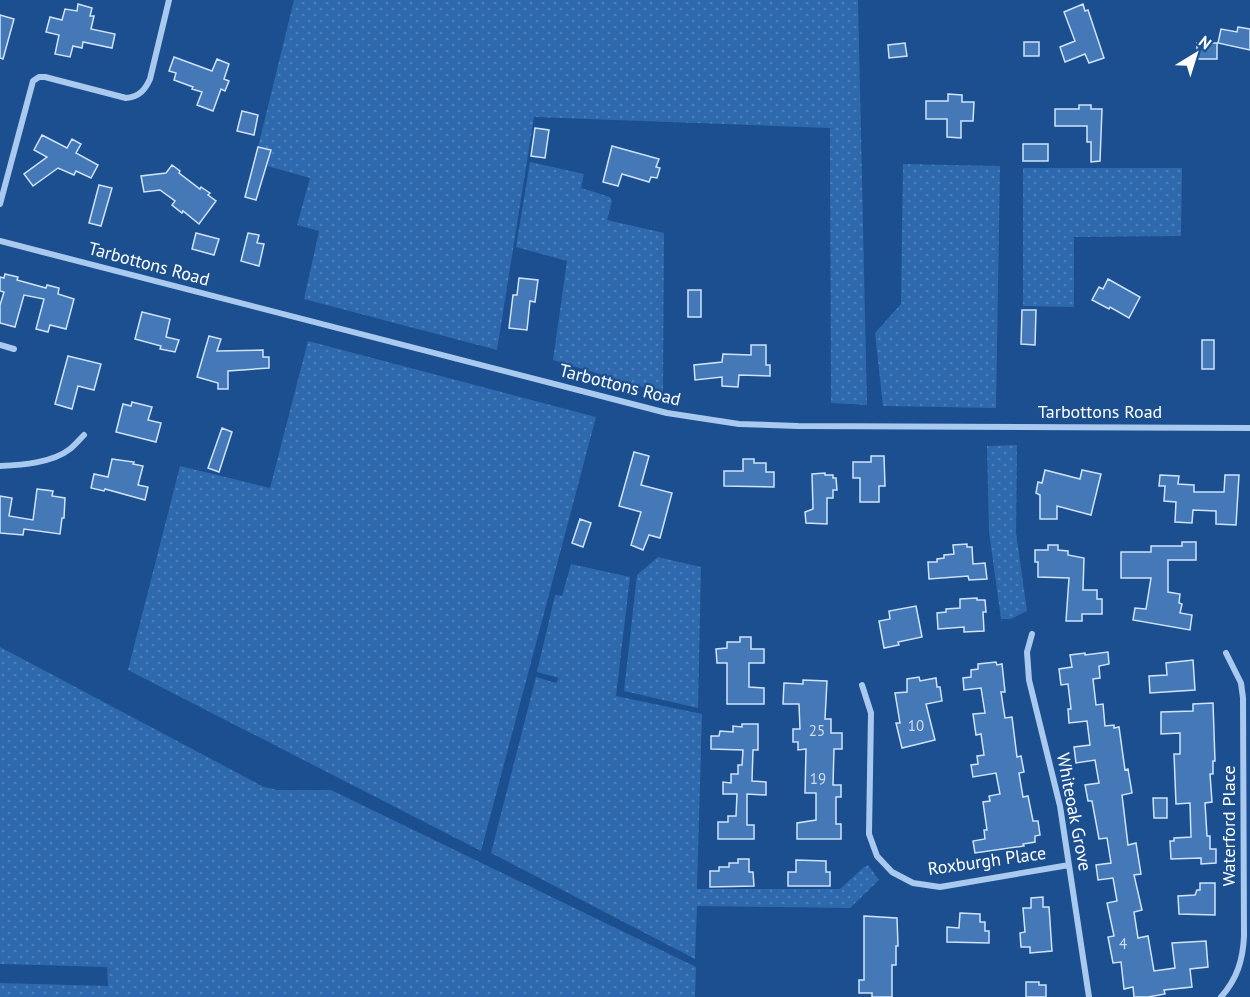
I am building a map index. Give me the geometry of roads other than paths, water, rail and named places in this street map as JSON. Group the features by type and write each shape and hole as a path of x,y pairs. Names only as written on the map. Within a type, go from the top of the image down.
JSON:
{"street":[{"path":"0,204 33,81 39,77 45,77 126,98 138,95 150,79 169,0"},
{"name":"Tarbottons Road","path":"0,241 526,378 706,420 739,424 798,426 1250,428"},
{"path":"0,345 14,349"},
{"path":"0,466 28,464 54,457 70,449 84,435"},
{"name":"Whiteoak Grove","path":"1032,634 1027,652 1029,680 1056,787 1089,997"},
{"name":"Waterford Place","path":"1221,997 1234,980 1240,967 1244,936 1243,698 1241,683 1226,653"},
{"name":"Roxburgh Place","path":"862,685 872,713 869,834 877,856 892,872 913,884 940,887 1069,865"}]}
